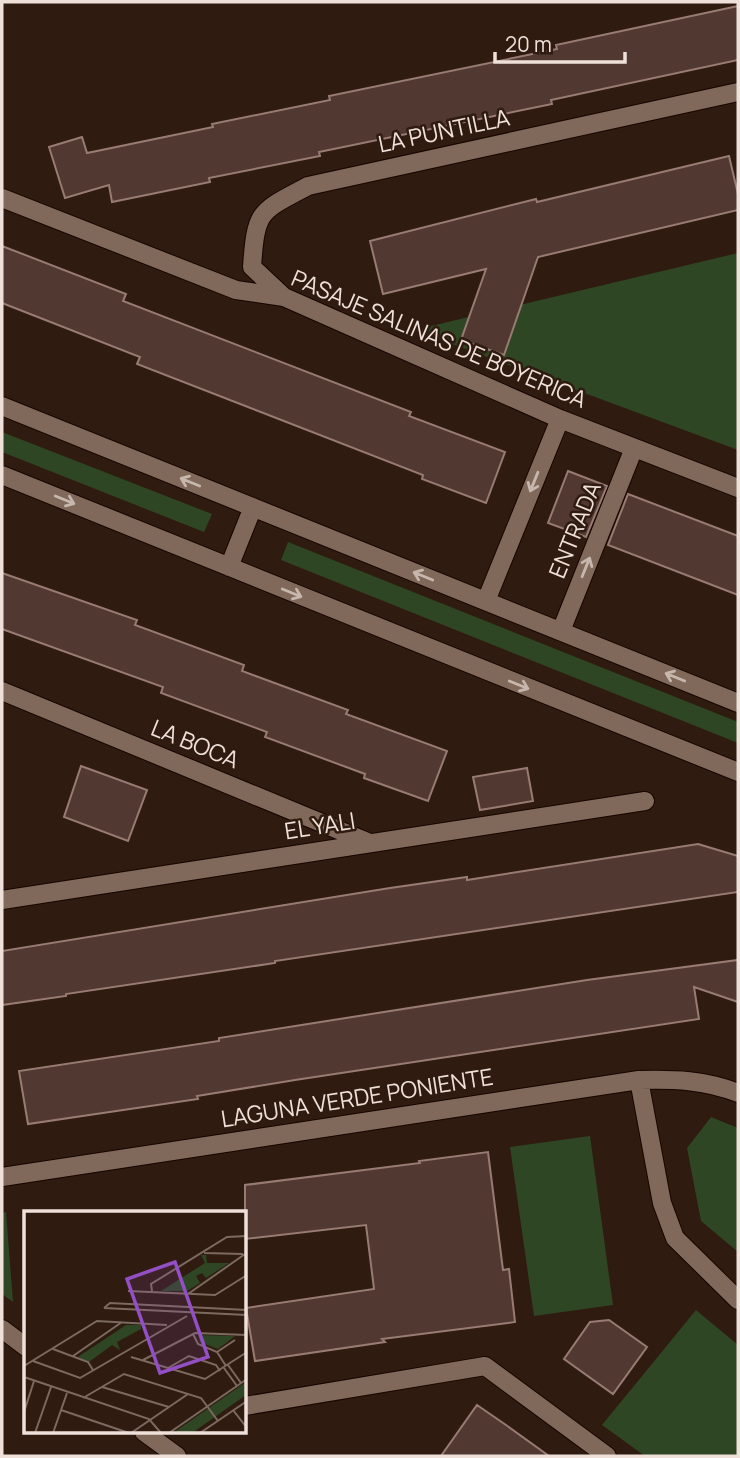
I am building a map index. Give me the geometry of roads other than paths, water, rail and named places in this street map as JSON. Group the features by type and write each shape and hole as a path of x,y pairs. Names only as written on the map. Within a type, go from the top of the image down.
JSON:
{"street":[{"name":"LA PUNTILLA","path":"285,297 253,267 255,231 263,213 271,206 308,186 738,92"},
{"name":"PASAJE SALINAS DE BOYERICA","path":"2,198 236,290 285,297 560,419 738,488"},
{"path":"2,406 738,703"},
{"path":"486,601 560,419"},
{"name":"ENTRADA","path":"561,631 635,447"},
{"path":"2,474 738,772"},
{"path":"229,567 253,507"},
{"name":"LA BOCA","path":"2,691 370,843"},
{"name":"EL YALI","path":"2,900 645,802"},
{"name":"LAGUNA VERDE PONIENTE","path":"2,1177 639,1080 681,1079 719,1086 738,1093"},
{"path":"639,1080 662,1203 676,1238 738,1300"},
{"path":"2,1329 24,1346"},
{"path":"247,1406 485,1366 607,1456"},
{"path":"147,1434 177,1456"}]}
